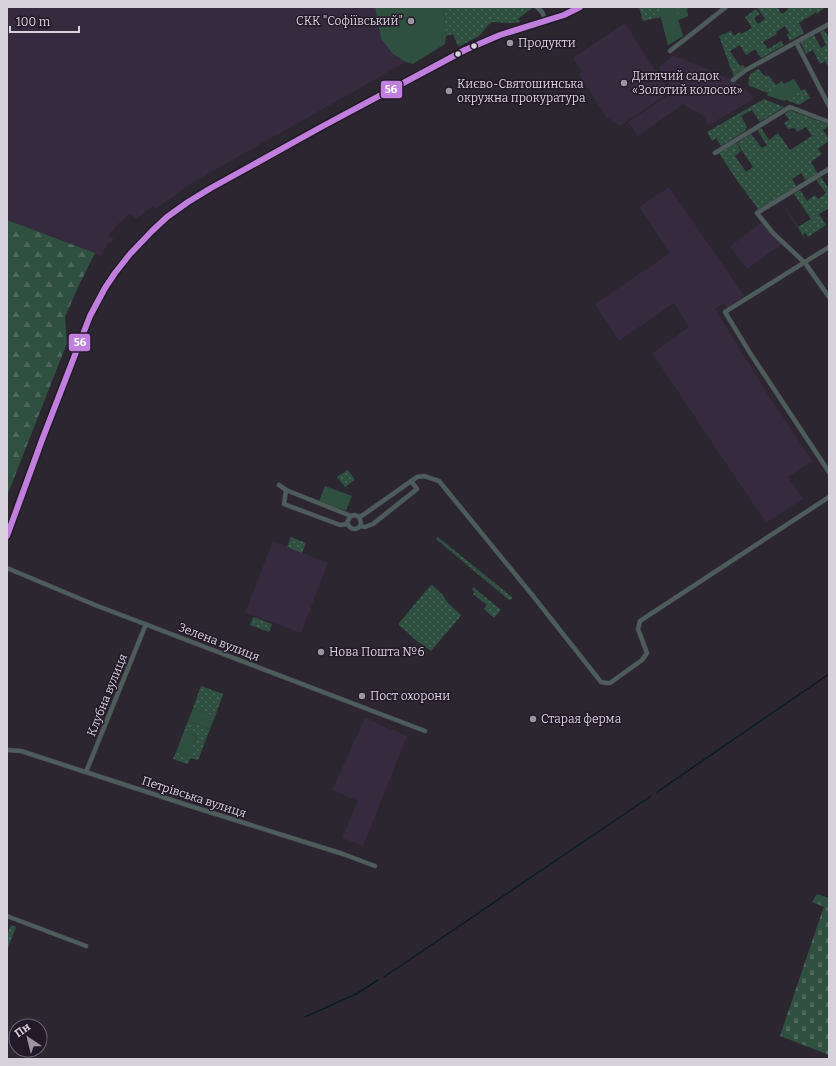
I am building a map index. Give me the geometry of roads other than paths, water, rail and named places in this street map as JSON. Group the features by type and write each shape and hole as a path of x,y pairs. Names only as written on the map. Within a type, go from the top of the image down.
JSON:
{"main road":[{"path":"7,536 90,316 115,273 130,254 152,231 188,202 211,188 437,65 496,36 564,15 580,7"}],"street":[{"path":"537,7 542,12 546,21"},
{"path":"670,51 726,7"},
{"path":"733,80 746,70 829,24"},
{"path":"796,42 829,106"},
{"path":"715,153 790,107 829,122"},
{"path":"829,169 757,213 773,233 805,262 829,298"},
{"path":"829,247 725,312 750,353 829,472"},
{"path":"359,517 417,477 424,476 439,482 533,596 601,682 606,684 610,683 645,657 647,653 638,629 640,620 829,497"},
{"path":"351,516 348,519 348,524 352,529 373,524 417,489 411,481"},
{"path":"279,485 286,490 351,516 355,515 359,517"},
{"path":"286,490 284,504 340,525 348,524"},
{"path":"359,517 361,521 360,526"},
{"name":"Зелена вулиця","path":"7,568 146,624 425,731"},
{"name":"Клубна вулиця","path":"86,772 146,624"},
{"name":"Петрівська вулиця","path":"7,750 21,751 342,854 375,866"},
{"path":"7,916 86,946"}],"waterway":[{"path":"657,792 829,674"},
{"path":"384,977 651,796"},
{"path":"305,1017 358,993 378,980"}],"place":[{"name":"СКК \"Софіївський\"","path":"411,21"},
{"name":"Продукти","path":"510,43"},
{"name":"Дитячий садок «Золотий колосок»","path":"624,83"},
{"name":"Києво-Святошинська окружна прокуратура","path":"449,91"},
{"name":"Нова Пошта №6","path":"321,652"},
{"name":"Пост охорони","path":"362,696"},
{"name":"Старая ферма","path":"533,719"}]}
